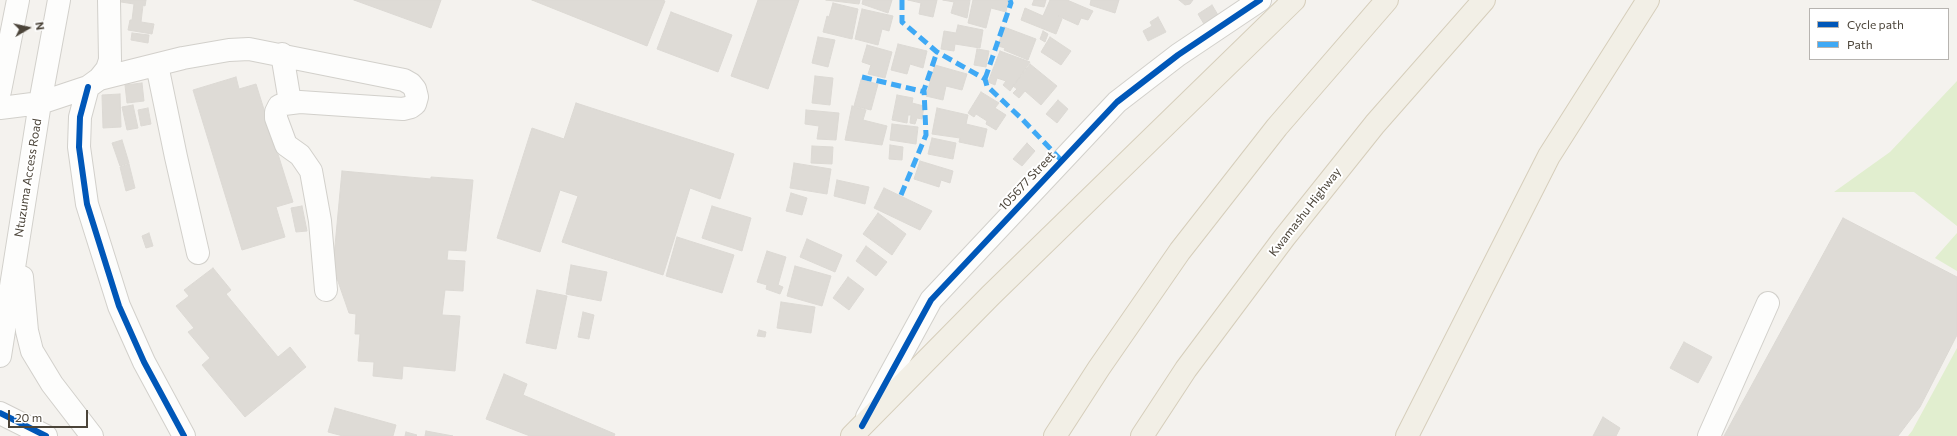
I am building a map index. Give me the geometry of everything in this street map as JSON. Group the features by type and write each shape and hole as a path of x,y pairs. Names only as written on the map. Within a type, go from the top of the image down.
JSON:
{"main road":[{"path":"857,431 991,295 1294,0"},
{"path":"1055,436 1099,368 1180,251 1277,127 1387,0"},
{"name":"Kwamashu Highway","path":"1142,436 1186,369 1284,238 1375,124 1484,0"},
{"path":"1407,436 1548,156 1648,0"}],"street":[{"path":"0,91 18,0"},
{"name":"Ntuzuma Access Road","path":"0,356 40,103 59,0"},
{"path":"109,0 110,60 107,69 94,83 80,116 79,147 87,204 119,306 144,362 184,436"},
{"name":"105677 Street","path":"857,431 931,300 1118,102 1178,55 1260,0"},
{"path":"0,108 40,103 94,83 157,65 230,50 249,48 404,80 415,88 417,97 415,104 403,109 290,102 279,106 276,118 286,145 300,155 311,170 320,221 326,290"},
{"path":"282,54 290,102"},
{"path":"157,65 198,253"},
{"path":"20,228 22,300 26,331 32,351 52,384 92,436"},
{"path":"1709,436 1768,303"},
{"path":"0,413 46,436"}],"green space":[{"path":"1957,81 1957,226 1914,192 1834,192 1890,152"},
{"path":"1957,233 1957,271 1935,258"},
{"path":"1957,348 1957,436 1908,436 1912,431"}],"building":[{"path":"122,0 146,0 145,6 143,5 141,22 154,24 152,34 128,30 130,20 132,20 134,4 121,2"},
{"path":"354,0 441,0 431,28"},
{"path":"532,0 662,0 665,1 647,46"},
{"path":"758,0 799,0 768,89 731,76"},
{"path":"826,0 860,0 859,4"},
{"path":"863,0 892,0 888,13 862,4"},
{"path":"908,0 937,0 933,17 919,14 921,3"},
{"path":"943,0 970,0 967,18 951,13 954,2"},
{"path":"973,0 1008,0 1006,12 991,8 986,28 968,23"},
{"path":"1034,0 1046,0 1044,7 1032,5"},
{"path":"1050,0 1067,0 1093,11 1088,20 1081,18 1078,25 1058,16 1062,19 1056,34 1021,20 1025,8 1043,16"},
{"path":"1091,0 1119,0 1115,13 1090,5"},
{"path":"1179,0 1193,0 1190,4 1185,5"},
{"path":"833,3 858,9 852,39 823,32 827,16 829,17"},
{"path":"1212,5 1218,15 1204,24 1198,14"},
{"path":"862,9 893,16 889,31 882,29 878,45 855,39"},
{"path":"671,12 732,35 718,72 657,49"},
{"path":"1158,17 1166,32 1148,41 1143,31 1152,26 1150,22"},
{"path":"958,25 983,30 980,48 955,44 954,51 941,49 944,31 956,33"},
{"path":"1004,27 1036,39 1028,60 998,46"},
{"path":"1043,31 1048,34 1045,42 1040,39"},
{"path":"132,33 149,35 148,43 131,40"},
{"path":"818,37 835,40 828,67 812,63"},
{"path":"1050,37 1071,51 1061,65 1041,52"},
{"path":"898,44 927,51 923,68 910,64 907,74 891,70"},
{"path":"867,45 892,52 885,78 868,74 871,65 862,62"},
{"path":"977,49 989,51 986,67 974,65"},
{"path":"1000,51 1030,62 1010,91 1003,85 1006,81 997,78 995,85 988,82"},
{"path":"1030,64 1057,86 1041,105 1025,91 1019,98 1013,93 1017,89 1013,86"},
{"path":"935,65 967,74 962,90 946,86 943,100 926,96"},
{"path":"815,76 833,78 830,105 812,103"},
{"path":"236,77 239,89 256,84 293,202 276,207 285,237 242,250 193,90"},
{"path":"861,80 878,84 871,110 854,106"},
{"path":"142,83 144,101 127,103 125,85"},
{"path":"981,92 999,103 995,108 1006,115 996,130 986,124 987,121 976,114 974,117 968,113"},
{"path":"120,94 121,127 103,128 102,95"},
{"path":"897,95 913,98 912,103 924,106 922,119 917,118 915,124 910,123 911,115 908,115 907,123 892,120"},
{"path":"1058,100 1068,109 1057,123 1046,114"},
{"path":"576,103 734,154 720,199 690,188 663,275 562,242 578,196 560,190 540,252 497,238 532,128 564,139"},
{"path":"133,105 138,128 127,130 122,107"},
{"path":"852,106 866,110 863,120 887,126 882,145 845,140"},
{"path":"148,108 151,124 141,126 138,110"},
{"path":"937,108 968,115 966,124 987,129 983,147 959,142 960,138 932,134"},
{"path":"806,110 839,113 836,140 817,139 819,126 805,124"},
{"path":"892,124 918,127 916,144 890,140"},
{"path":"932,138 956,143 953,159 928,154"},
{"path":"122,140 129,163 120,166 112,143"},
{"path":"1027,143 1035,151 1022,166 1013,159"},
{"path":"890,145 903,147 902,160 889,159"},
{"path":"812,146 833,147 832,164 811,163"},
{"path":"920,161 953,171 950,183 941,180 939,187 914,179"},
{"path":"794,163 831,169 827,194 790,188"},
{"path":"129,164 135,188 126,191 120,167"},
{"path":"342,171 431,179 431,177 473,180 466,251 448,250 447,260 465,261 463,291 445,290 442,315 460,316 455,371 403,366 402,379 373,376 374,362 358,361 360,334 355,334 356,314 349,313 333,267"},
{"path":"837,180 869,187 865,204 834,196"},
{"path":"884,188 932,211 920,230 874,208"},
{"path":"791,193 807,198 802,215 786,211"},
{"path":"302,206 307,231 296,232 291,208"},
{"path":"712,206 751,218 742,251 702,238"},
{"path":"878,213 906,234 892,255 863,234"},
{"path":"1843,218 1957,277 1957,335 1920,407 1898,436 1724,436"},
{"path":"149,233 153,246 146,248 142,236"},
{"path":"677,237 734,255 722,293 666,276"},
{"path":"807,239 842,255 835,272 800,257"},
{"path":"866,246 887,262 876,276 856,261"},
{"path":"767,251 786,257 778,285 783,287 780,294 766,289 767,285 757,282"},
{"path":"571,265 607,272 601,301 566,294"},
{"path":"795,266 831,276 822,306 787,296"},
{"path":"213,268 231,290 226,294 278,357 290,347 306,367 245,417 202,365 210,358 188,332 194,328 176,306 189,296 184,290"},
{"path":"848,277 864,289 849,310 833,298"},
{"path":"537,290 567,296 556,349 526,343"},
{"path":"781,302 815,307 811,333 777,328"},
{"path":"583,312 594,315 589,339 578,337"},
{"path":"759,330 766,332 765,337 757,336"},
{"path":"1684,342 1712,357 1698,383 1670,368"},
{"path":"504,374 527,384 523,395 615,434 614,436 530,436 486,419"},
{"path":"335,408 396,425 393,436 343,436 328,432"},
{"path":"1603,417 1620,428 1616,436 1593,436"},
{"path":"426,431 453,436 425,436"},
{"path":"406,432 417,435 405,436"}],"marked path":[{"path":"902,0 902,22 937,52 985,79 987,86 1022,119 1062,161"},
{"path":"985,79 1011,3 1010,0"},
{"path":"901,195 926,135 924,90 937,52"},
{"path":"862,77 925,92"}],"cycle path":[{"path":"862,426 931,300 1117,102 1178,55 1260,0"},
{"path":"88,87 80,117 79,147 87,204 119,306 144,362 184,436"},
{"path":"0,413 46,436"}]}
